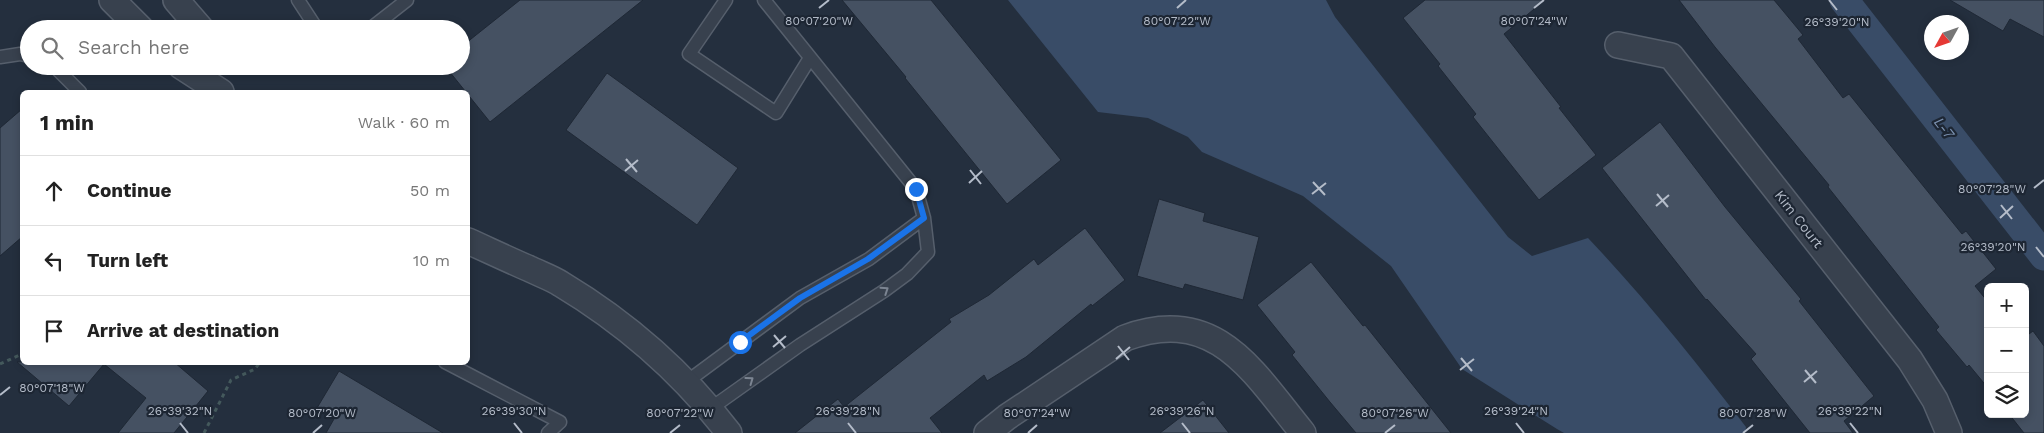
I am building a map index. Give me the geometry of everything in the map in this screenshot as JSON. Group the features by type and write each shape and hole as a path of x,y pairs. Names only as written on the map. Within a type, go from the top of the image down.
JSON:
{"street":[{"path":"112,0 132,20"},
{"path":"176,0 193,20"},
{"name":"Kim Court","path":"1618,45 1671,56 1910,360 1935,400 1949,433"},
{"path":"201,75 216,82"},
{"path":"470,242 560,283 617,321 652,350 710,409 729,433"},
{"path":"987,433 1007,417 1125,338 1143,331 1162,328 1182,329 1200,333 1218,341 1234,352 1304,433"}],"lane":[{"path":"298,0 311,20"},
{"path":"381,20 407,0"},
{"path":"726,0 689,54 776,113 810,58"},
{"path":"710,409 800,345 907,274 928,252 924,218 916,189 764,0"},
{"path":"0,57 20,54"},
{"path":"63,75 78,90"},
{"path":"685,383 800,298 868,259 924,218"},
{"path":"451,365 560,422 548,433"}],"path":[{"path":"0,364 20,355"},
{"path":"204,433 231,380 255,369 258,365"}],"water":[{"path":"1008,0 1326,0 1335,17 1508,237 1532,256 1588,238 1689,354 1746,427 1745,433 1564,433 1557,429 1462,369 1391,266 1303,196 1202,152 1188,137 1148,118 1098,112"}],"building":[{"path":"520,0 643,0 490,122 470,97 470,90 464,90 452,75 470,75 470,40"},
{"path":"842,0 931,0 1061,160 1007,204"},
{"path":"1425,0 1545,0 1504,34 1596,155 1539,200 1473,117 1476,114 1438,66 1440,64 1403,18"},
{"path":"1679,0 1774,0 1803,35 1798,39 1843,98 1849,94 1962,234 1966,231 1996,269 1975,286 1984,297 1984,383 1969,365 1967,367 1936,330 1939,327 1828,187 1829,185 1715,47"},
{"path":"1950,0 2044,0 2044,37 2010,19 2003,31"},
{"path":"607,73 738,168 697,225 566,130"},
{"path":"20,111 20,239 0,256 0,128"},
{"path":"1660,122 1725,207 1801,299 1799,301 1874,396 1844,421 1853,433 1810,433 1751,359 1756,354 1706,300 1602,168"},
{"path":"1159,199 1205,213 1203,221 1259,237 1243,300 1185,284 1183,289 1137,276"},
{"path":"1085,228 1125,280 1092,306 1091,304 1026,357 987,381 984,375 930,418 942,433 795,433 838,399 844,407 951,322 949,319 989,295 1034,259 1038,265"},
{"path":"1311,262 1363,326 1365,325 1451,433 1356,433 1330,402 1292,355 1295,352 1257,305"},
{"path":"2033,331 2044,346 2044,433 2024,433 2012,418 2029,418 2029,334"},
{"path":"21,365 103,365 69,406"},
{"path":"105,365 178,365 208,391 174,433 118,433 146,398"},
{"path":"339,371 443,433 326,433 334,419 317,408"},
{"path":"1203,400 1229,433 1160,433"}],"waterway":[{"name":"L-7","path":"1844,0 2044,256"}],"route":[{"path":"740,342 800,298 896,241 924,218 916,189"}]}
